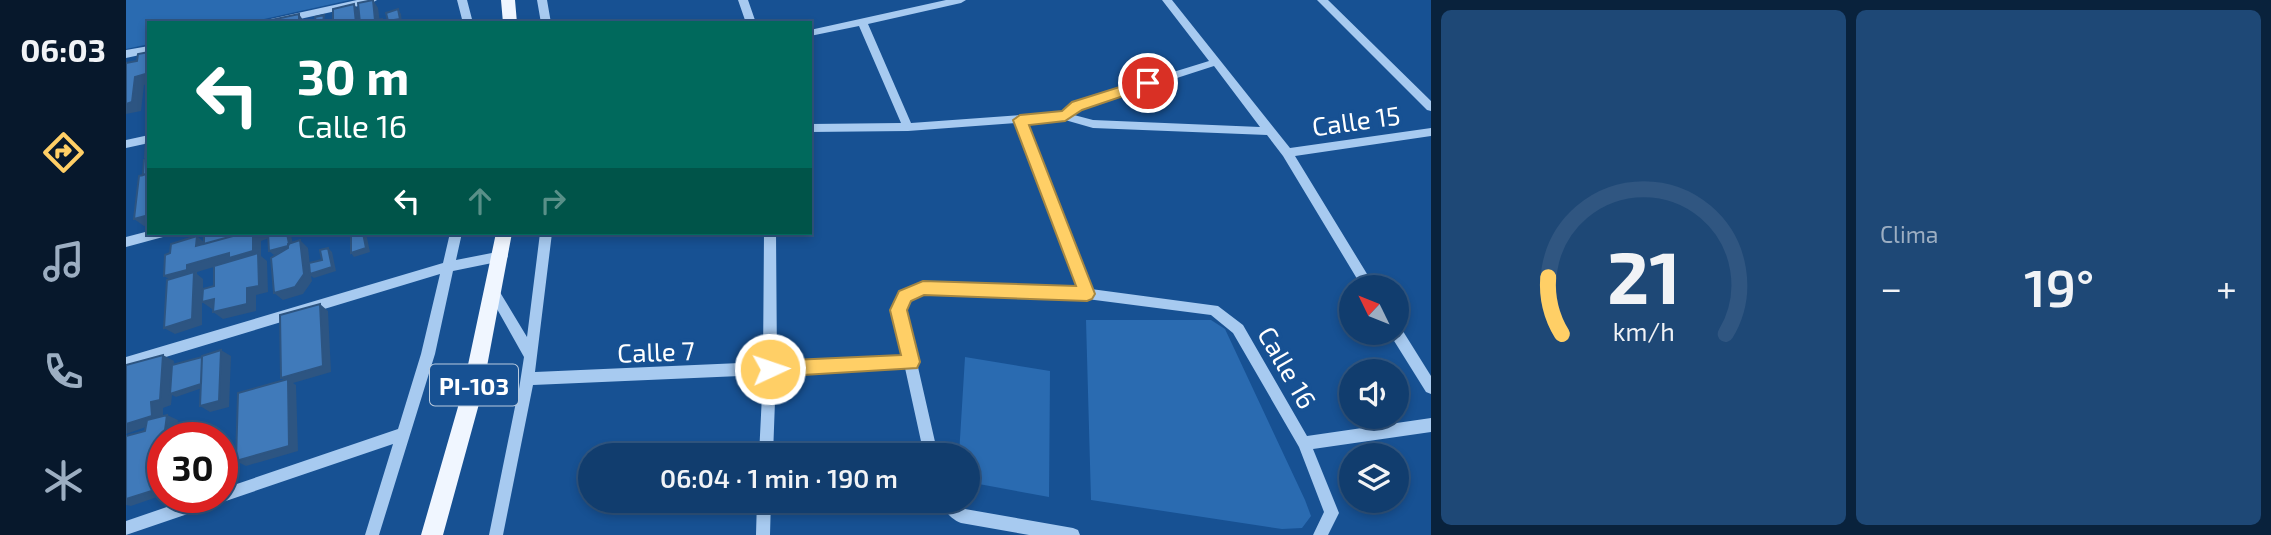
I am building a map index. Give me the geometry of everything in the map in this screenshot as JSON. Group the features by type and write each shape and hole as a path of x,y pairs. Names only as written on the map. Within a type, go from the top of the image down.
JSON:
{"main road":[{"path":"508,0 510,21"},
{"name":"PI-103","path":"432,535 472,393 502,256 504,235"}],"street":[{"path":"275,21 372,0"},
{"path":"462,0 467,21"},
{"path":"542,0 546,21"},
{"path":"743,0 750,21"},
{"path":"812,33 961,0"},
{"path":"1170,0 1287,153 1362,275"},
{"path":"1322,0 1431,107"},
{"path":"862,22 908,127"},
{"path":"126,54 147,49"},
{"path":"1065,116 1077,106 1216,62"},
{"path":"812,128 908,127 1065,116 1093,124 1268,131"},
{"path":"928,443 899,310 905,296 923,288 1087,294 1020,120"},
{"name":"Calle 15","path":"1287,153 1431,132"},
{"path":"126,144 147,139"},
{"path":"126,242 152,235"},
{"path":"372,535 405,433 450,266 456,235"},
{"path":"496,535 528,379 546,235"},
{"path":"767,443 770,369 770,235"},
{"path":"126,363 450,266 502,256"},
{"path":"494,293 531,358"},
{"name":"Calle 16","path":"1087,294 1213,310 1238,329 1304,443 1332,513 1320,535"},
{"path":"1404,345 1431,388"},
{"name":"Calle 7","path":"528,379 911,362"},
{"path":"472,393 525,396"},
{"path":"1304,443 1431,425"},
{"path":"238,490 405,433"},
{"path":"126,528 170,513"},
{"path":"763,535 764,513"},
{"path":"958,513 961,516 1073,535"}],"shaded area":[{"path":"126,0 350,0 255,21 147,21 147,44 126,49"},
{"path":"1086,320 1211,320 1225,329 1305,500 1311,516 1302,528 1282,529 1091,500"},
{"path":"965,357 1050,371 1049,497 980,484 980,443 960,443"}],"building":[{"path":"373,0 375,20 382,21 360,21 358,3"},
{"path":"354,4 356,21 333,21 333,9"},
{"path":"398,9 400,19 388,21 386,13"},
{"path":"299,14 299,21 271,20"},
{"path":"324,15 323,21 316,21 315,17"},
{"path":"147,52 147,74 135,77 132,102 126,104 126,63 137,61 138,54"},
{"path":"147,159 147,174 143,175 144,160"},
{"path":"147,174 147,216 134,219 139,176"},
{"path":"204,235 233,235 233,236 204,244"},
{"path":"253,235 253,251 229,258 229,253 187,265 187,270 164,276 165,255 170,253 171,244 197,236 196,246 233,236"},
{"path":"268,235 287,235 288,246 269,251"},
{"path":"351,235 363,235 366,248 351,253"},
{"path":"300,240 304,274 295,287 274,293 271,258 288,248 288,244"},
{"path":"328,248 332,267 310,274 309,263 322,260 320,250"},
{"path":"258,253 259,286 247,288 247,304 213,312 214,299 202,302 203,289 214,286 214,266"},
{"path":"194,272 192,319 164,328 167,280"},
{"path":"320,304 323,366 281,378 280,315"},
{"path":"221,350 219,401 200,406 202,356"},
{"path":"163,355 160,400 151,402 152,416 126,424 126,365"},
{"path":"202,357 201,384 170,394 172,365"},
{"path":"288,379 289,446 238,460 238,393"},
{"path":"167,415 166,422 147,422 147,492 126,499 126,436 145,431 147,420"}],"route":[{"path":"770,369 911,362 899,310 905,296 923,288 1087,294 1055,205 1020,120 1065,116 1077,106 1148,83"}]}
